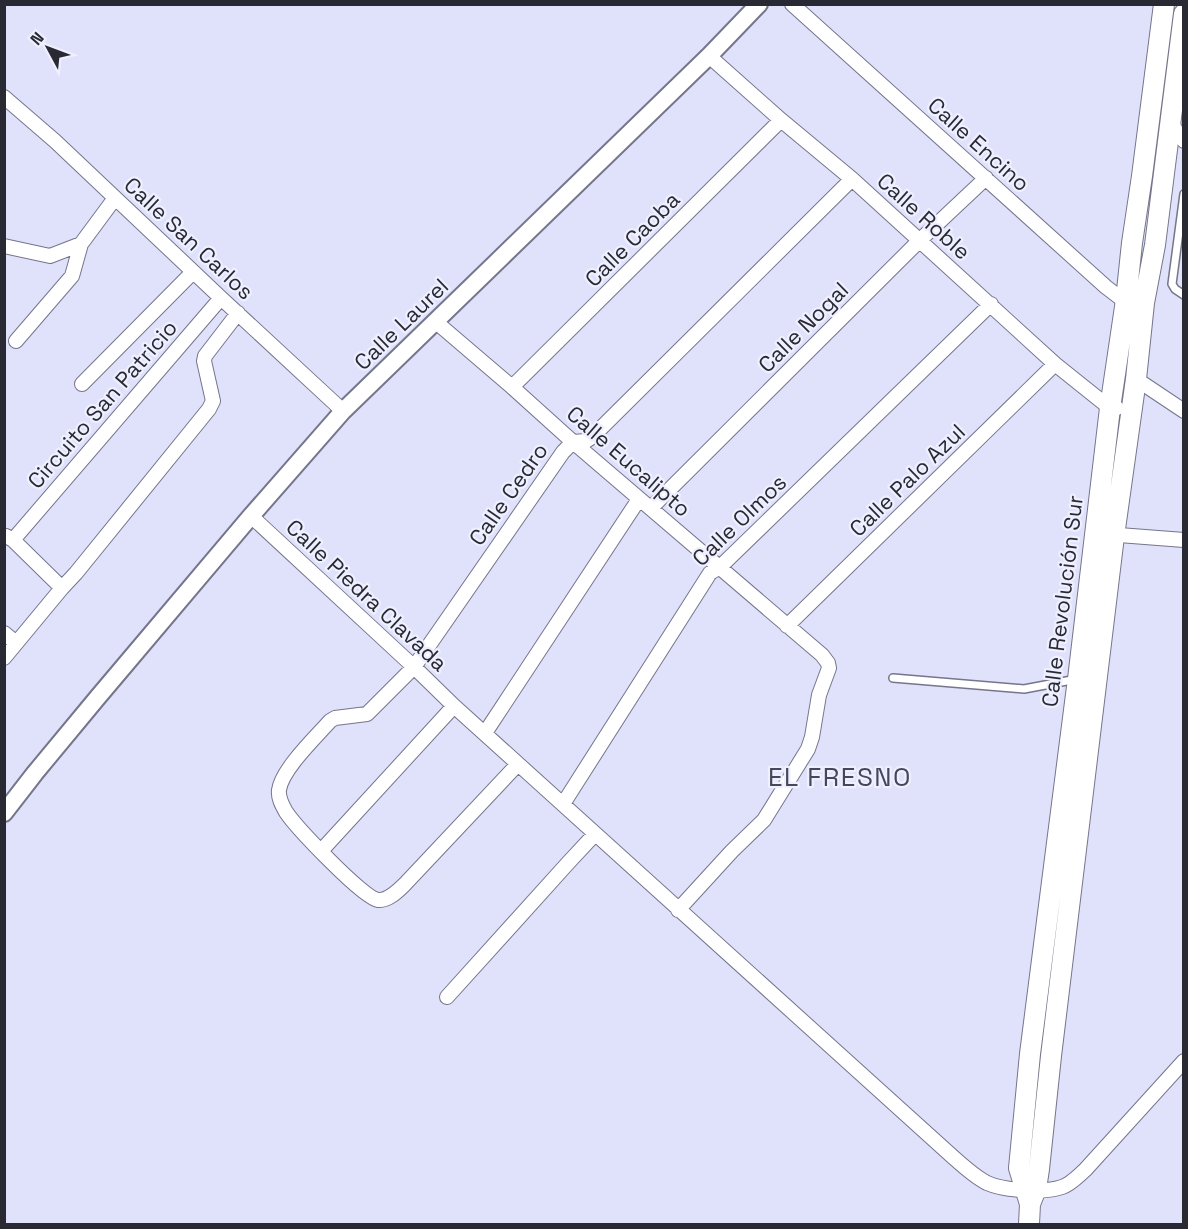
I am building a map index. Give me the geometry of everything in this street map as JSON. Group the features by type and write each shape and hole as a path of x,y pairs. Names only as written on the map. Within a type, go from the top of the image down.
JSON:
{"main road":[{"name":"Calle Revolución Sur","path":"1030,1205 1040,1169 1067,920 1114,536 1136,379 1132,243 1143,176 1164,4"},
{"name":"Calle Revolución Sur","path":"1030,1205 1019,1168 1030,1054 1110,408 1135,302 1155,244 1184,14"},
{"path":"1143,176 1163,177"},
{"path":"1132,243 1155,244"},
{"path":"1047,918 1067,920"},
{"path":"1030,1054 1051,1056"}],"street":[{"name":"Calle Laurel","path":"4,813 98,697 343,411 709,56 759,4"},
{"name":"Calle Encino","path":"792,4 1100,282 1113,293 1135,302"},
{"name":"Calle Roble","path":"709,56 852,179 1055,364 1110,408"},
{"name":"Calle San Carlos","path":"7,103 55,141 343,411"},
{"path":"1149,118 1170,119 1184,141"},
{"name":"Calle Caoba","path":"512,387 781,120"},
{"name":"Calle Nogal","path":"651,508 920,240 986,178"},
{"name":"Calle Cedro","path":"321,851 291,819 279,798 281,784 289,768 330,721 335,718 368,714 414,667 563,452 573,442 586,441 592,437 852,179"},
{"path":"16,341 72,276 81,244 115,198"},
{"path":"4,246 50,256 81,244"},
{"path":"82,384 193,272"},
{"name":"Circuito San Patricio","path":"62,588 8,538 185,341 220,298"},
{"name":"Calle Olmos","path":"563,804 710,573 720,567 991,304"},
{"name":"Circuito San Patricio","path":"4,658 209,409 213,401 204,362 205,356 238,313"},
{"name":"Calle Eucalipto","path":"436,322 822,655 828,663 830,668 819,695 808,749 764,820 678,910"},
{"path":"185,341 205,356"},
{"name":"Calle Palo Azul","path":"787,626 1055,364"},
{"path":"1136,379 1184,411"},
{"path":"1110,408 1132,407"},
{"path":"484,733 639,499"},
{"name":"Calle Piedra Clavada","path":"251,516 454,706 967,1170 1030,1205"},
{"path":"1095,532 1114,536 1184,540"},
{"path":"4,633 16,643"},
{"path":"454,706 321,851 370,897 381,900 388,898 405,884 518,764"},
{"path":"447,997 596,834"},
{"path":"1030,1205 1052,1190 1077,1178 1184,1061"}],"lane":[{"path":"1184,194 1172,284 1184,295"},
{"path":"893,678 1024,689 1077,679 1097,679"}],"district":[{"name":"EL FRESNO","path":"840,777"}]}
